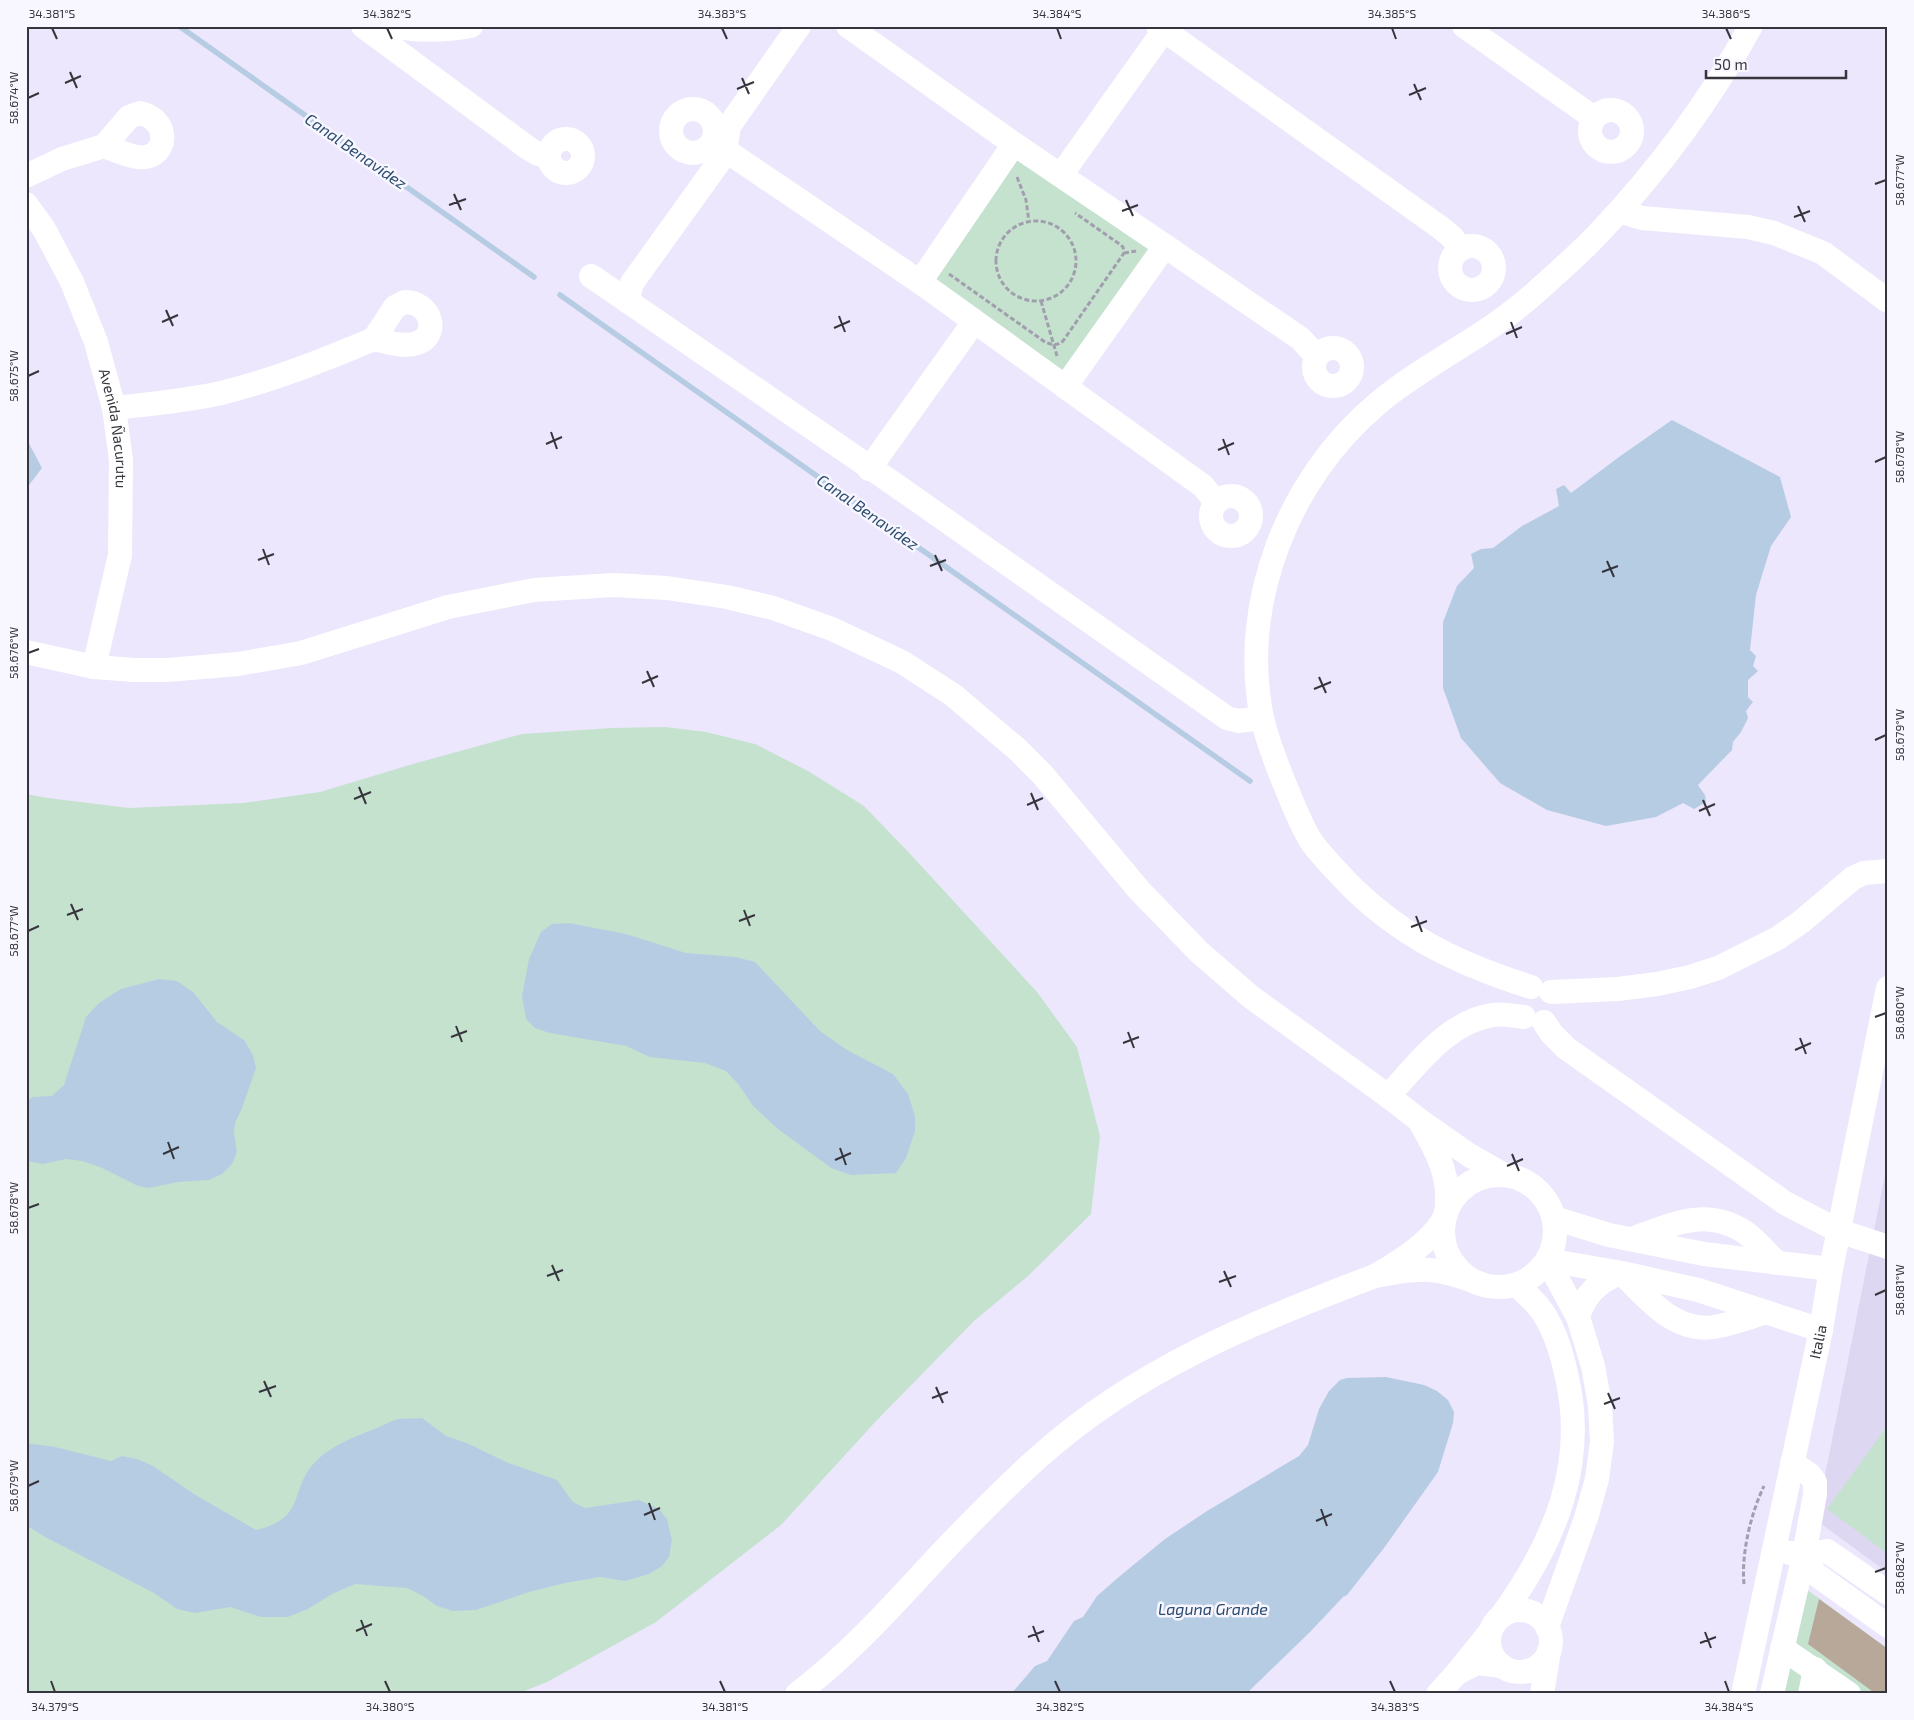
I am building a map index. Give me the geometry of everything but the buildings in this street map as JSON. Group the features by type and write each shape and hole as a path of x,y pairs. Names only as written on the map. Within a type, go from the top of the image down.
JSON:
{"street":[{"path":"363,26 528,148 538,154 549,156"},
{"path":"390,26 406,29 444,30 471,26"},
{"path":"627,301 632,283 719,162 718,147 729,126 799,26"},
{"path":"848,26 1014,144 1301,339 1316,356 1313,369 1319,381 1330,387 1337,386 1346,381 1371,410"},
{"path":"1464,26 1594,118"},
{"path":"1388,1096 1432,1048 1463,1025 1494,1014 1549,1019 1555,1009 1554,997 1541,990 1467,965 1426,944 1383,916 1356,891 1314,845 1303,825 1273,755 1262,718 1258,658 1260,616 1275,552 1288,520 1310,481 1332,450 1371,410 1415,376 1491,328 1517,309 1596,237 1654,170 1708,98 1751,26"},
{"path":"1061,175 1163,28 1441,228 1453,238 1459,249"},
{"path":"423,70 425,52 431,41 444,30"},
{"path":"920,282 1014,144"},
{"path":"26,176 62,159 104,146"},
{"path":"718,147 920,282 1203,486 1216,502"},
{"name":"Avenida Ñacurutu","path":"26,204 44,229 72,282 96,342 114,408 120,460 120,555 94,667"},
{"path":"1619,211 1642,218 1748,227 1774,233 1822,253 1888,301"},
{"path":"1065,387 1165,246"},
{"path":"591,276 1227,718 1238,721 1262,718"},
{"path":"869,468 974,322"},
{"path":"114,408 187,399 255,384 374,339"},
{"path":"26,652 94,667 167,670 238,664 301,653 448,607 534,590 614,586 667,588 727,597 773,608 832,629 902,662 953,695 1017,749 1042,774 1139,890 1198,952 1251,997 1469,1156 1504,1175 1521,1179 1536,1188 1547,1202 1554,1218 1553,1247 1547,1260 1539,1271 1517,1285 1491,1287 1450,1272 1425,1268 1375,1276"},
{"path":"1529,1017 1520,1000 1522,994 1541,990 1618,989 1657,984 1718,968 1778,938 1801,922 1853,878 1864,873 1888,872"},
{"path":"1467,965 1552,1034 1566,1048 1785,1203 1839,1231 1888,1246"},
{"name":"Italia","path":"1743,1694 1820,1330 1888,988"},
{"path":"1419,1120 1434,1146 1443,1169 1448,1192 1443,1230 1445,1246 1452,1262 1463,1274 1478,1283"},
{"path":"797,1694 846,1654 991,1502 1041,1454 1085,1418 1150,1375 1207,1345 1282,1311 1375,1276 1395,1264 1421,1244 1435,1229 1455,1197 1468,1184 1486,1177 1504,1175"},
{"path":"1554,1218 1609,1235 1704,1254 1831,1269"},
{"path":"1631,1240 1680,1222 1695,1219 1715,1220 1731,1225 1747,1234 1777,1262"},
{"path":"1547,1260 1622,1273 1698,1290 1820,1330"},
{"path":"1547,1260 1578,1317 1593,1366 1600,1405 1602,1442 1597,1479 1586,1518 1547,1627"},
{"path":"1622,1273 1665,1314 1691,1326 1714,1327 1766,1312"},
{"path":"1578,1317 1582,1304 1589,1293 1604,1280 1622,1273"},
{"path":"1438,1694 1496,1624 1532,1570 1553,1529 1562,1504 1570,1468 1574,1430 1572,1397 1563,1359 1551,1326 1539,1307 1517,1285"},
{"path":"1772,1694 1804,1555 1815,1494 1815,1482 1809,1474 1792,1464"},
{"path":"1774,1550 1804,1555 1827,1551 1888,1593"},
{"path":"1804,1555 1814,1573 1888,1626"},
{"path":"1536,1694 1528,1682 1495,1660 1491,1651 1489,1642 1496,1624 1512,1610 1528,1611 1541,1618 1550,1635 1542,1694"},
{"path":"1782,1648 1849,1694"},
{"path":"1457,1673 1477,1663 1523,1671 1538,1665 1549,1651"},
{"path":"1810,1694 1815,1669"}],"path":[{"path":"1016,177 1026,200 1029,222"},
{"path":"954,266 949,274 1045,342 1054,345 1063,341 1124,253 1118,243 1072,211"},
{"path":"1029,222 1042,222 1054,226 1064,233 1072,243 1076,255 1075,268 1071,280 1064,290 1053,298 1041,301 1027,300 1015,295 1005,286 998,274 996,260 999,247 1006,236 1016,227 1029,222"},
{"path":"1041,301 1065,387"}],"shaded area":[{"path":"1888,1160 1888,1573 1816,1520"}],"green space":[{"path":"1014,144 1165,246 1065,387 920,282"},
{"path":"665,727 706,732 755,744 808,771 864,806 1037,992 1077,1047 1100,1136 1091,1214 1028,1276 974,1321 877,1420 781,1525 656,1622 547,1682 517,1694 26,1694 26,794 129,808 243,803 320,792 522,734 611,728"},
{"path":"1888,1425 1888,1554 1827,1509"},
{"path":"1802,1586 1888,1649 1888,1694 1778,1694"}],"water":[{"path":"1672,420 1780,477 1791,517 1771,546 1756,595 1750,650 1756,656 1753,666 1758,671 1748,680 1748,697 1753,702 1746,711 1748,718 1733,742 1732,750 1698,785 1705,795 1706,802 1694,809 1683,803 1656,817 1606,826 1547,810 1500,783 1461,738 1443,688 1443,622 1457,586 1474,568 1471,554 1481,549 1493,548 1522,526 1559,506 1556,489 1564,485 1571,493"},
{"path":"26,438 42,468 26,489"},
{"path":"569,923 626,934 686,953 735,957 755,962 820,1031 847,1050 893,1074 908,1094 915,1116 915,1131 906,1158 896,1173 851,1175 831,1168 778,1129 753,1106 739,1085 726,1071 705,1063 650,1057 626,1046 550,1033 535,1028 526,1019 522,996 529,959 541,932 552,924"},
{"path":"159,979 177,981 194,993 217,1022 244,1040 253,1055 256,1068 235,1123 234,1133 237,1152 232,1164 222,1174 209,1180 178,1182 149,1188 138,1186 100,1167 82,1161 66,1159 43,1164 26,1161 26,1101 33,1097 52,1096 64,1085 86,1017 99,1003 121,989"},
{"name":"Laguna Grande","path":"1386,1377 1424,1385 1437,1391 1448,1400 1454,1412 1453,1423 1438,1472 1384,1548 1347,1595 1246,1694 1011,1694 1035,1666 1047,1661 1074,1621 1083,1617 1097,1596 1120,1576 1165,1539 1207,1511 1299,1456 1308,1445 1319,1409 1329,1391 1340,1380 1347,1378"},
{"path":"422,1418 446,1436 469,1444 506,1462 557,1480 573,1502 585,1508 639,1500 659,1509 667,1519 672,1540 669,1557 662,1566 649,1574 625,1581 600,1577 565,1583 529,1592 476,1610 453,1611 437,1606 407,1588 355,1584 332,1594 308,1609 288,1617 261,1617 230,1607 195,1613 177,1609 154,1593 45,1537 26,1525 26,1443 55,1447 111,1461 122,1456 137,1459 153,1466 194,1494 256,1530 272,1525 283,1518 295,1502 302,1482 308,1472 316,1461 330,1450 395,1420"}],"waterway":[{"name":"Canal Benavídez","path":"179,26 534,277"},
{"name":"Canal Benavídez","path":"560,295 1250,781"}]}
